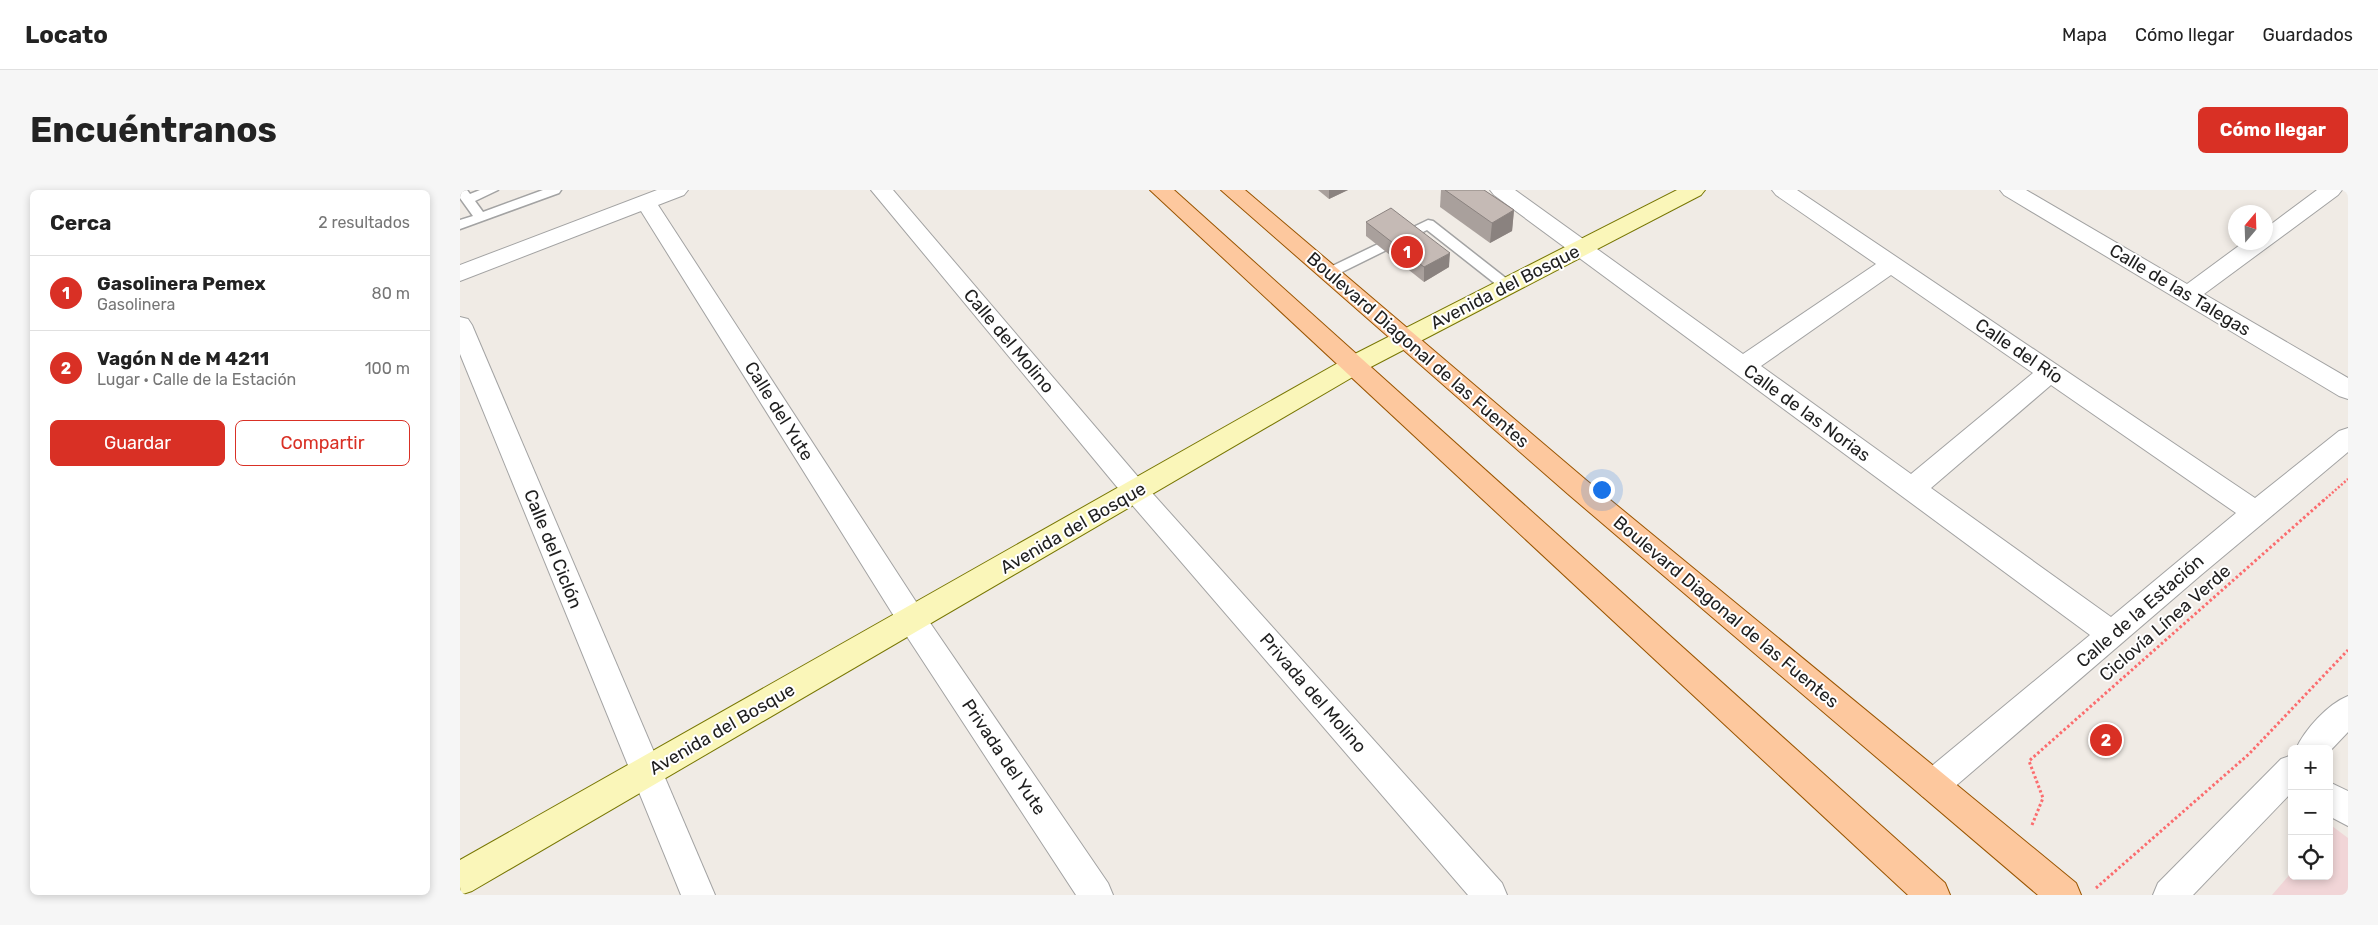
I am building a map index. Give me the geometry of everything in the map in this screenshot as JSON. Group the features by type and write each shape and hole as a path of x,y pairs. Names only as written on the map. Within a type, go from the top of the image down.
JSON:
{"main road":[{"path":"1161,190 1933,895"},
{"name":"Boulevard Diagonal de las Fuentes","path":"1232,190 1577,487 2064,895"}],"street":[{"path":"460,273 677,190"},
{"name":"Calle del Molino","path":"882,190 1136,492"},
{"name":"Calle de las Norias","path":"1501,190 2113,635"},
{"name":"Avenida del Bosque","path":"460,879 1354,365 1694,190"},
{"name":"Calle del Río","path":"1783,190 2255,512"},
{"path":"2273,233 2331,190"},
{"name":"Calle de las Talegas","path":"2018,191 2348,390"},
{"name":"Calle del Yute","path":"646,202 912,620"},
{"path":"2188,295 2249,250"},
{"path":"1743,366 1890,264"},
{"name":"Calle del Ciclón","path":"460,325 645,773 698,895"},
{"path":"1912,489 2050,372"},
{"name":"Calle de la Estación","path":"1933,785 2113,635 2255,512 2348,438"},
{"name":"Privada del Molino","path":"1136,492 1490,895"},
{"name":"Privada del Yute","path":"912,620 1096,895"},
{"path":"2316,745 2348,710"},
{"path":"2170,895 2262,798 2288,774"},
{"path":"2333,800 2348,810"}],"lane":[{"path":"481,218 465,195 492,190"},
{"path":"460,225 555,190"},
{"path":"1329,273 1428,224 1507,286"}],"path":[{"name":"Ciclovía Línea Verde","path":"2043,798 2029,761 2348,480"},
{"path":"2088,895 2249,754 2348,650"}],"shaded area":[{"path":"2333,827 2348,838 2348,895 2272,895 2288,877 2288,880 2333,880"}],"building":[{"path":"1445,190 1484,190 1514,210 1492,223"},
{"path":"1391,208 1450,253 1424,267 1366,222"}],"place":[{"name":"Gasolinera Pemex","path":"1407,252"},
{"name":"Vagón N de M 4211","path":"2106,740"}]}
